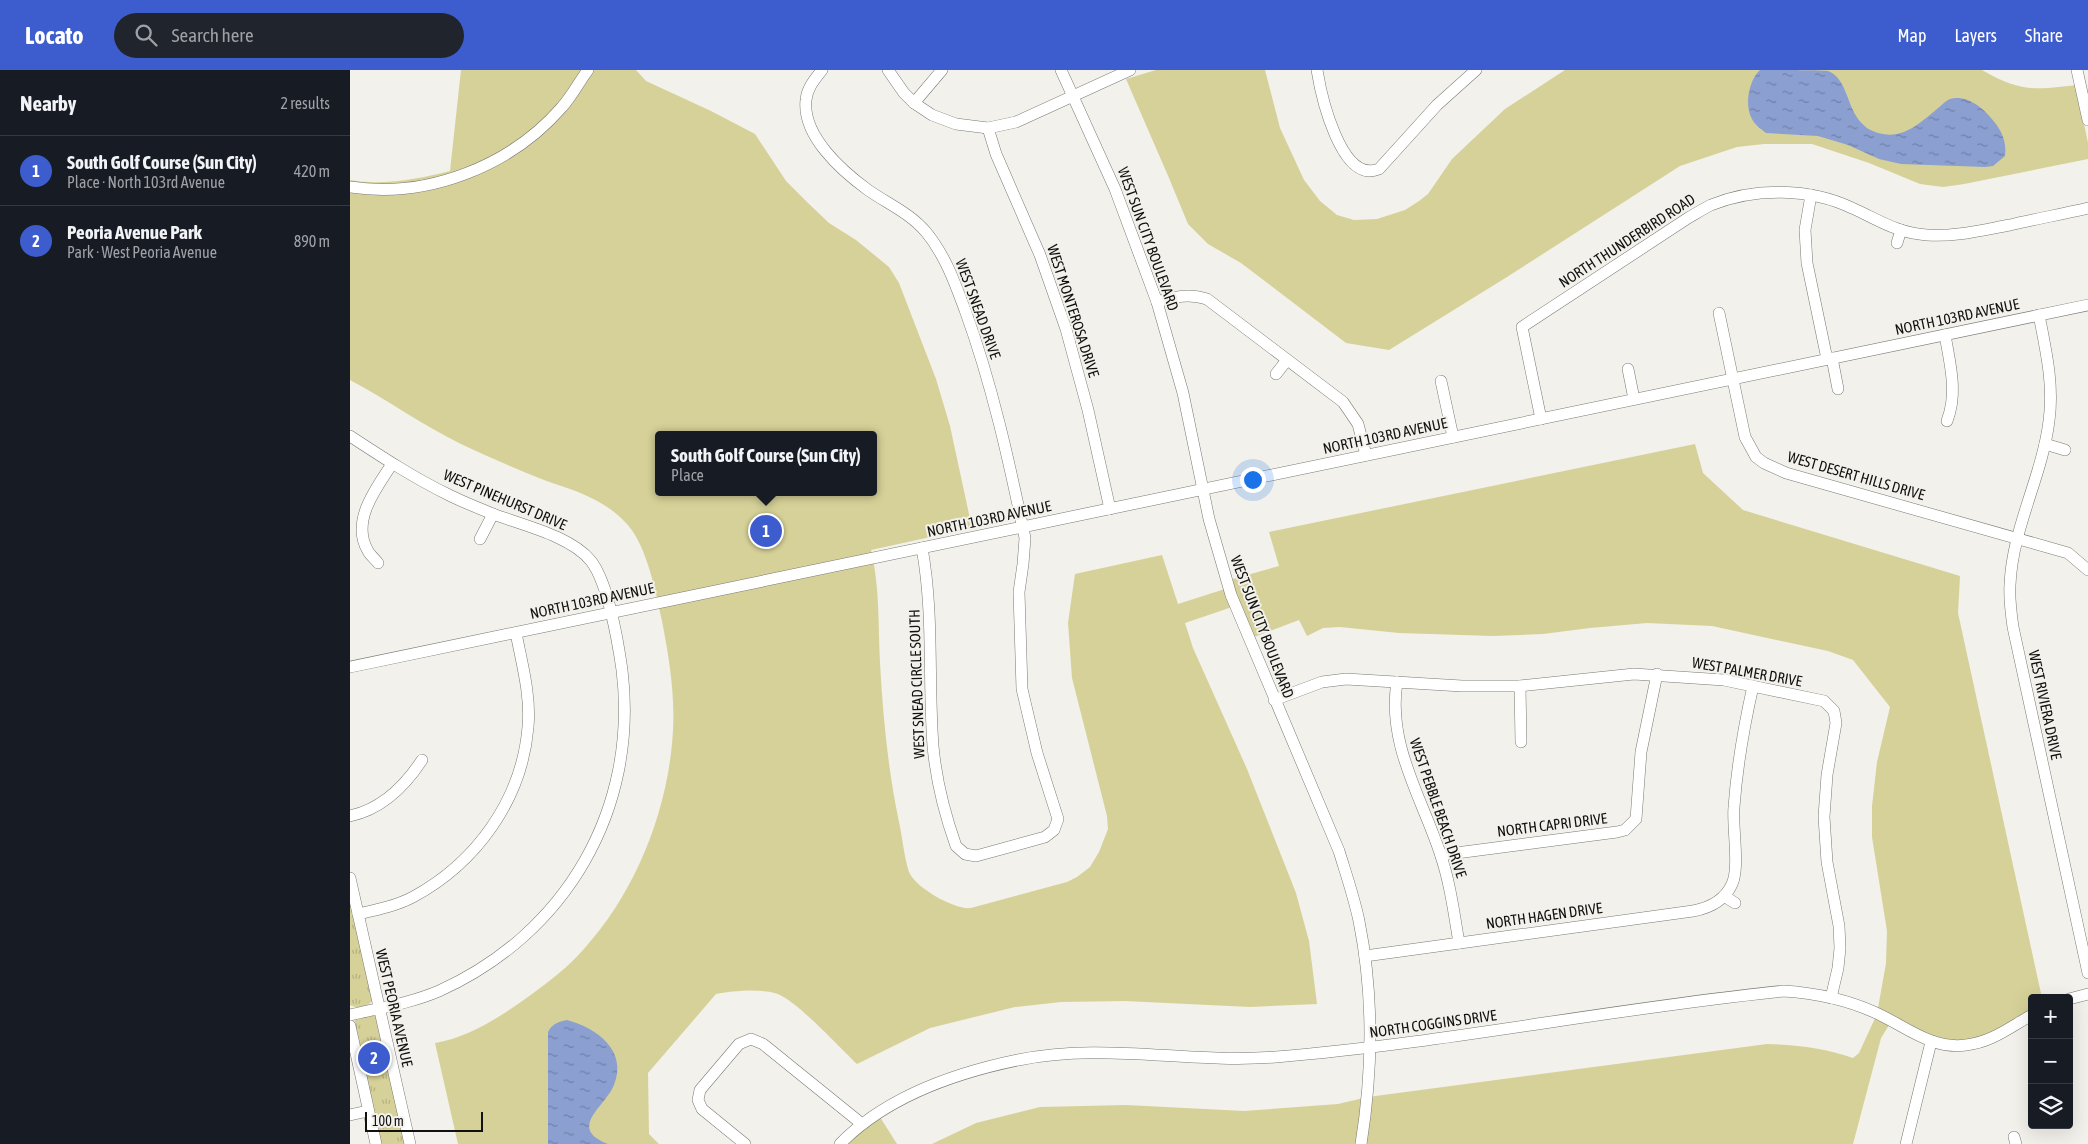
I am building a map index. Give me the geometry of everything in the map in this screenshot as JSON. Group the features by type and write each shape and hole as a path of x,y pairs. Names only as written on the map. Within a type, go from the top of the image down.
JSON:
{"street":[{"path":"350,188 395,189 426,185 453,178 487,165 524,141 544,124 562,107 588,70"},
{"name":"WEST SNEAD DRIVE","path":"822,70 809,89 806,99 807,118 816,136 838,164 854,179 915,220 926,233 947,264 989,382 1022,527 1025,552 1018,592 1022,689 1035,744 1058,819 1054,830 1049,834 1011,847"},
{"path":"888,70 904,93 914,103 942,120 969,127 988,128 1016,122 1130,70"},
{"path":"914,103 942,70"},
{"name":"WEST SUN CITY BOULEVARD","path":"1061,70 1116,189 1157,302 1183,393 1215,544 1231,595 1339,851 1359,920 1370,997 1371,1048 1367,1108 1361,1144"},
{"path":"1317,70 1320,93 1332,128 1349,158 1358,168 1368,172 1379,169 1437,105 1476,70"},
{"path":"2077,70 2088,120"},
{"name":"WEST MONTEROSA DRIVE","path":"988,128 996,154 1040,255 1066,329 1088,410 1110,509"},
{"name":"NORTH THUNDERBIRD ROAD","path":"1541,419 1522,327 1688,218 1712,205 1761,193 1783,192 1837,202 1890,228 1928,235 1969,233 2088,208"},
{"path":"1811,196 1805,230 1807,263 1829,359 1838,389"},
{"path":"1898,243 1901,230"},
{"path":"1157,302 1183,295 1194,295 1207,299 1347,407 1358,424 1366,455"},
{"name":"NORTH 103RD AVENUE","path":"350,667 2088,305"},
{"name":"WEST DESERT HILLS DRIVE","path":"1719,313 1745,437 1756,457 1764,463 1786,473 2068,553 2088,570"},
{"name":"WEST RIVIERA DRIVE","path":"2039,315 2050,369 2051,397 2044,444 2018,538 2010,584 2013,627 2088,973"},
{"path":"1945,335 1954,399 1947,421"},
{"path":"1276,374 1288,360"},
{"path":"1628,368 1634,399"},
{"path":"1441,381 1453,437"},
{"name":"WEST PINEHURST DRIVE","path":"350,436 392,464 449,494 493,514 563,540 590,559 600,574 610,613 624,688 624,737 610,806 604,825 585,861 556,904 504,954 473,974 439,991 350,1015"},
{"path":"2044,444 2065,450"},
{"path":"378,563 367,550 363,532 364,516 371,498 392,464"},
{"path":"480,539 493,514"},
{"name":"WEST SNEAD CIRCLE SOUTH","path":"922,548 929,587 933,745 935,764 950,828 956,846 965,854 976,856 1011,847"},
{"path":"358,914 385,908 412,897 452,872 486,837 507,802 519,773 528,728 526,683 516,633"},
{"name":"WEST PALMER DRIVE","path":"1274,700 1322,682 1346,679 1462,686 1520,686 1634,674 1656,674 1724,680 1824,701 1834,711 1836,723 1826,775 1824,817 1826,862 1839,926 1840,948 1838,968 1831,998"},
{"name":"NORTH CAPRI DRIVE","path":"1441,855 1617,832 1625,830 1633,824 1637,811 1641,752 1656,674"},
{"name":"WEST PEBBLE BEACH DRIVE","path":"1397,682 1394,708 1398,742 1407,771 1441,855 1450,891 1459,943"},
{"path":"1520,686 1521,742"},
{"path":"1735,903 1724,896 1734,878 1736,778 1753,686"},
{"path":"350,816 367,811 380,804 401,787 422,760"},
{"name":"WEST PEORIA AVENUE","path":"350,878 410,1144"},
{"name":"NORTH HAGEN DRIVE","path":"1365,956 1702,910 1724,896"},
{"name":"NORTH COGGINS DRIVE","path":"840,1144 862,1124 897,1102 952,1078 996,1065 1045,1055 1093,1051 1180,1057 1252,1058 1371,1048 1784,991 1831,998 1873,1012 1931,1042 1952,1045 1976,1043 1990,1039 2028,1017"},
{"path":"2073,998 2088,994"},
{"path":"350,1026 376,1144"},
{"path":"745,1144 702,1110 698,1100 700,1090 739,1044 751,1040 762,1044 862,1124"},
{"path":"1906,1144 1931,1042"},
{"path":"350,1115 368,1111"}],"green space":[{"path":"461,70 636,70 646,81 755,134 786,181 808,203 829,223 856,240 889,267 899,283 936,379 950,426 972,528 871,550 877,592 886,743 905,856 908,869 914,880 929,892 947,902 964,908 971,908 1067,882 1090,867 1099,852 1108,829 1107,816 1072,678 1068,623 1075,574 1162,555 1178,604 1228,588 1226,581 1279,566 1269,532 1695,444 1703,473 1743,510 1960,576 1958,613 2041,994 2028,994 2028,1017 2015,1025 1952,1045 1891,1022 1881,1038 1853,1144 932,1144 976,1123 1040,1107 1126,1105 1244,1111 1338,1104 1368,1097 1767,1044 1811,1048 1853,1058 1859,1053 1877,1014 1886,963 1887,931 1872,837 1872,806 1877,762 1890,707 1853,660 1828,651 1712,626 1647,623 1543,634 1493,636 1399,633 1340,627 1323,628 1307,636 1299,620 1249,639 1235,606 1185,623 1193,648 1247,769 1296,893 1309,941 1317,1004 1250,1007 1125,1001 1061,1002 1015,1007 930,1028 857,1064 797,1006 778,994 738,991 716,994 648,1073 649,1134 659,1144 458,1144 435,1043 461,1036 486,1024 545,984 583,950 619,902 634,876 646,848 665,790 673,730 672,689 662,621 650,570 634,533 618,515 588,496 544,480 461,444 350,380 350,180 388,182 450,171"},
{"path":"1156,70 1265,70 1280,128 1304,180 1320,201 1337,215 1354,220 1377,219 1405,210 1419,201 1428,194 1452,159 1505,109 1565,70 1982,70 2017,86 2028,88 2076,85 2088,143 2088,159 1943,187 1920,184 1869,163 1812,144 1764,144 1737,147 1680,166 1389,350 1346,343 1241,263 1208,244 1188,224 1126,79"},
{"path":"350,896 372,1001 368,1005 359,1007 350,1005"},
{"path":"373,1015 376,1017 405,1144 380,1144 354,1023 355,1020"},
{"path":"878,1114 897,1144 840,1144"}],"water":[{"path":"1760,70 1828,71 1836,76 1842,84 1861,123 1870,130 1883,134 1898,134 1912,128 1948,100 1960,98 1972,102 1983,110 1998,126 2004,140 2005,156 1993,166 1985,167 1901,164 1879,159 1848,145 1818,136 1766,133 1753,121 1748,107 1751,86 1756,74"},
{"path":"567,1020 599,1035 613,1052 617,1062 614,1085 592,1117 590,1124 590,1131 596,1138 608,1144 548,1144 548,1032 551,1027"}],"place":[{"name":"South Golf Course (Sun City)","path":"766,531"},
{"name":"Peoria Avenue Park","path":"374,1058"}]}
